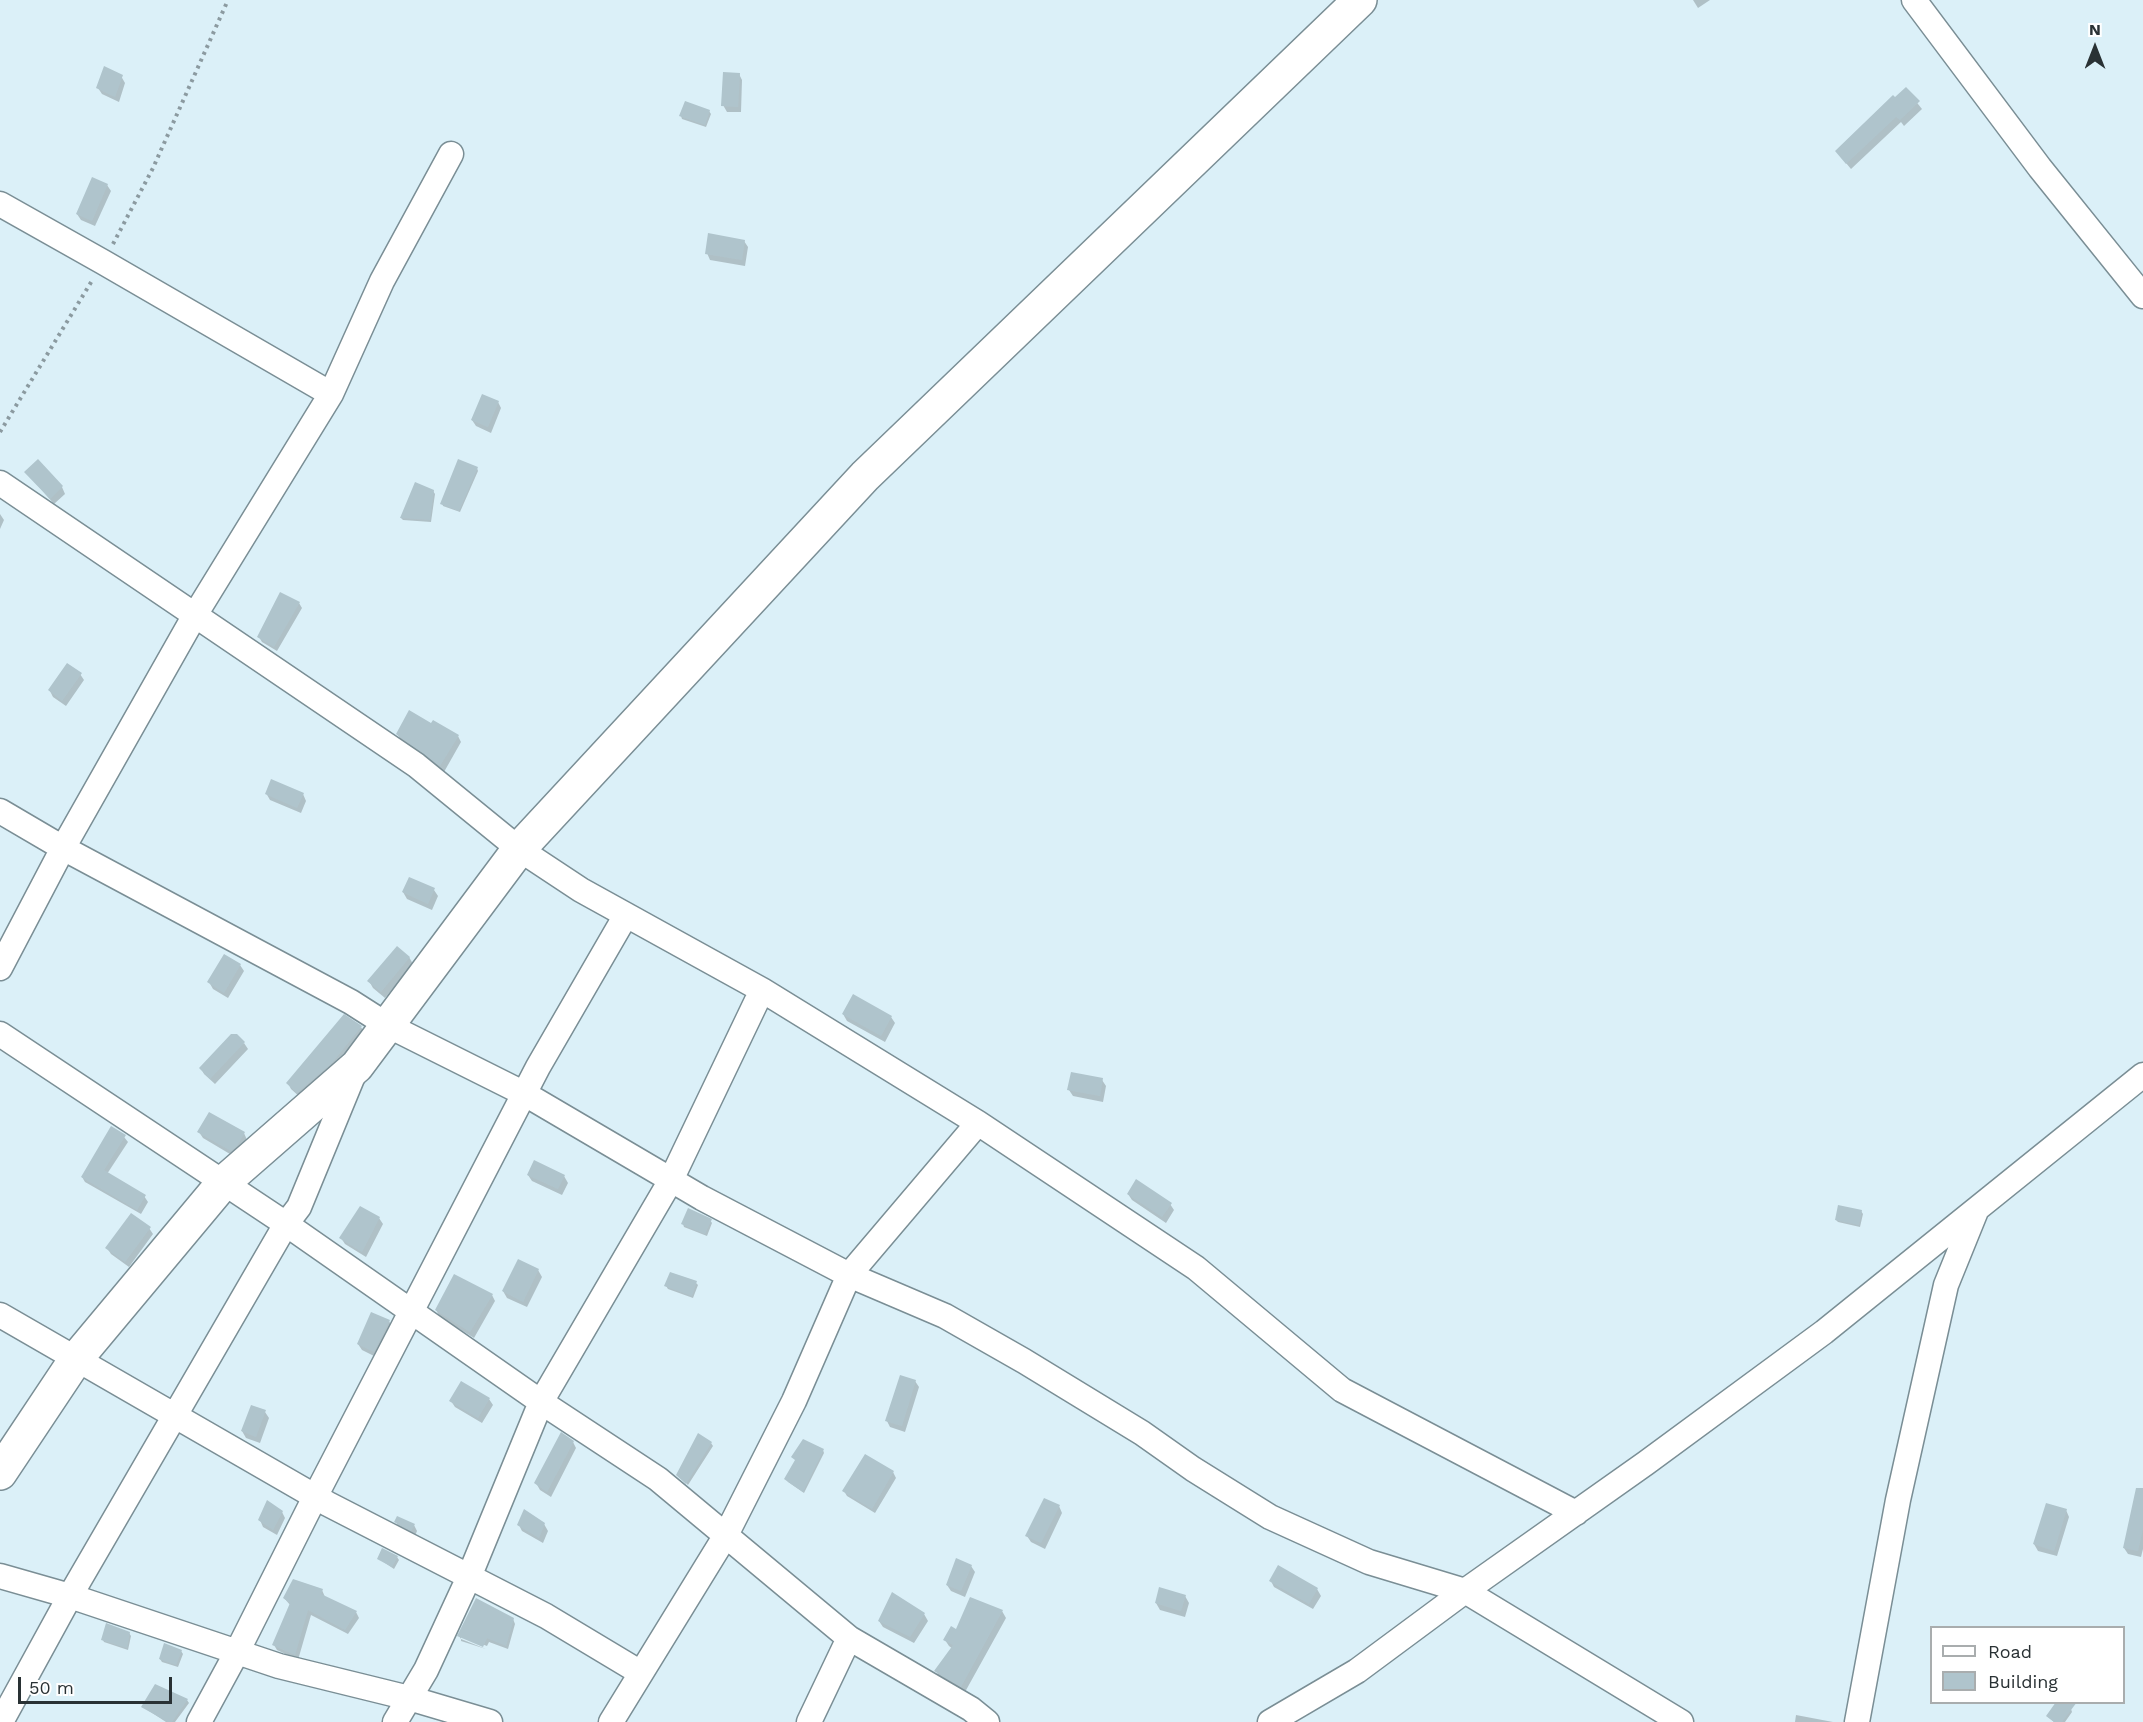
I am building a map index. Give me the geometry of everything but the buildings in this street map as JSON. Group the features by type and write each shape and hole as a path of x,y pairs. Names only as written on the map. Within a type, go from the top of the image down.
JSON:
{"street":[{"path":"0,1473 76,1359 223,1184 357,1066 519,849 865,476 1360,0"},
{"path":"1914,0 2040,168 2143,296"},
{"path":"0,968 63,848 195,615 331,394 382,281 451,154"},
{"path":"0,204 331,394"},
{"path":"0,483 416,765 519,849 581,890 762,990 978,1123 1196,1268 1342,1390 1576,1513"},
{"path":"0,811 63,848 351,1002 387,1025 525,1094 670,1180 849,1275 945,1316 1142,1433 1193,1469 1270,1516 1369,1562 1465,1591 1681,1722"},
{"path":"199,1722 525,1094 626,915"},
{"path":"395,1722 426,1670 469,1577 541,1402 670,1180 762,990"},
{"path":"0,1034 286,1224 541,1402 658,1479 849,1638 974,1718"},
{"path":"1,1722 70,1596 286,1224 299,1207 357,1066"},
{"path":"1270,1722 1357,1671 1465,1591 1646,1464 1824,1332 2143,1075"},
{"path":"611,1722 726,1535 794,1401 849,1275 978,1123"},
{"path":"1857,1722 1898,1500 1946,1284 1977,1209"},
{"path":"0,1316 315,1497 546,1616 641,1673"},
{"path":"0,1576 70,1596 279,1666 409,1698 490,1722"},
{"path":"809,1722 849,1638"}],"path":[{"path":"0,432 103,262 153,168 228,0"}]}
